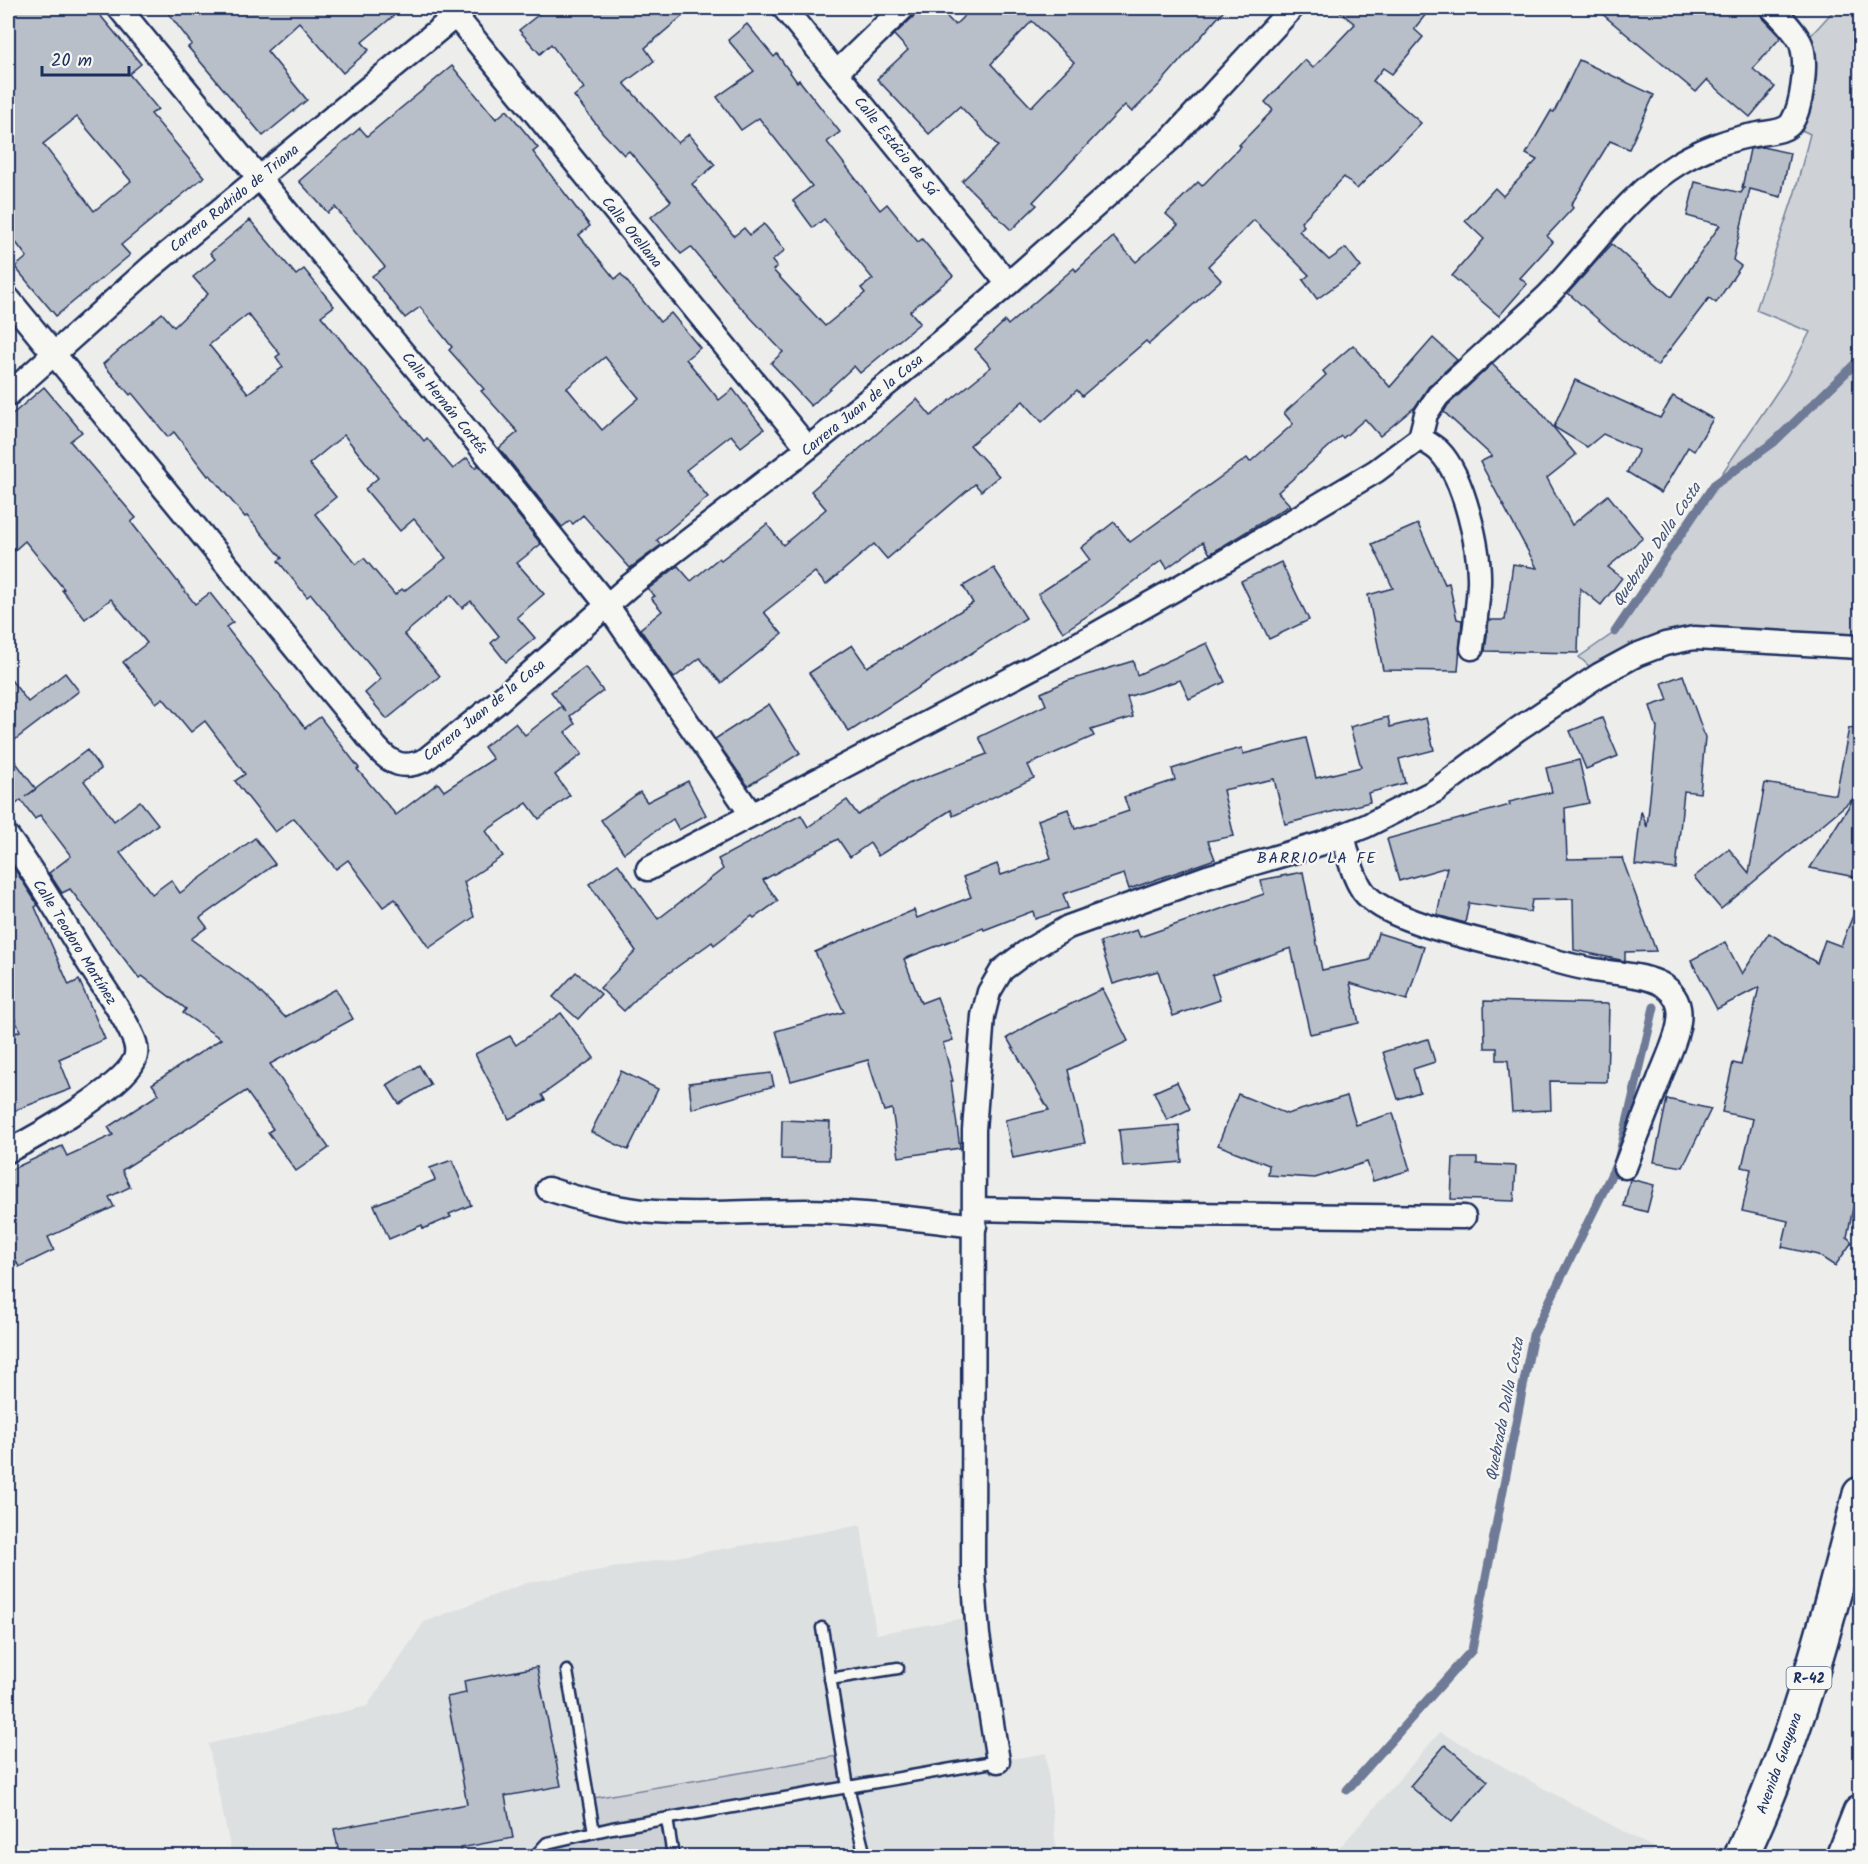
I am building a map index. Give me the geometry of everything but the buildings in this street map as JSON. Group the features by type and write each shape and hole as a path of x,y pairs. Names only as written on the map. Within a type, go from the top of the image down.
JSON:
{"main road":[{"name":"Avenida Guayana","path":"1740,1857 1775,1778 1798,1713 1835,1592 1860,1494"},
{"path":"1843,1857 1858,1819"}],"street":[{"name":"Calle Hernán Cortés","path":"119,8 471,435 607,605 751,814"},
{"name":"Calle Estácio de Sá","path":"784,8 1008,284"},
{"path":"837,72 903,8"},
{"name":"Carrera Juan de la Cosa","path":"53,354 376,747 387,759 403,764 416,764 425,760 494,705 628,587 808,448 1008,284 1173,137 1292,8"},
{"path":"648,870 1089,638 1376,471 1420,438 1426,414 1438,396 1548,294 1606,228 1647,189 1678,163 1713,146 1749,135 1778,131 1791,125 1799,108 1803,81 1802,45 1772,8"},
{"name":"Carrera Rodrido de Triana","path":"8,395 151,267 460,11"},
{"name":"Calle Orellana","path":"460,11 808,448"},
{"path":"8,298 53,354"},
{"path":"1420,438 1439,450 1452,468 1464,497 1476,549 1479,581 1472,648"},
{"path":"998,1761 978,1635 973,1571 974,1130 979,1044 989,992 1002,970 1026,952 1068,927 1207,877 1343,836 1435,791 1518,729 1599,675 1636,655 1665,644 1706,638 1860,647"},
{"path":"1343,836 1354,874 1364,892 1378,904 1403,916 1454,934 1547,960 1658,982 1673,993 1680,1009 1677,1033 1625,1167"},
{"name":"Calle Teodoro Martínez","path":"8,837 117,1009 132,1035 137,1050 134,1061 126,1072 102,1091 57,1124 8,1150"},
{"path":"548,1188 569,1196 642,1211 712,1214 807,1211 913,1218 1175,1214 1464,1217"}],"lane":[{"path":"822,1628 848,1787 865,1857"},
{"path":"830,1679 898,1668"},
{"path":"567,1671 594,1832"},
{"path":"535,1857 547,1843 594,1832 998,1761"},
{"path":"667,1819 673,1857"},
{"path":"1830,1857 1858,1819"}],"shaded area":[{"path":"1836,8 1860,8 1860,647 1694,638 1599,675 1579,657 1615,632 1785,380 1810,332 1756,310 1795,192 1810,134 1791,125 1802,45"},
{"path":"861,1525 876,1634 976,1616 999,1761 1046,1753 1057,1856 232,1856 208,1744 367,1706 424,1622 526,1583"},
{"path":"1440,1732 1654,1848 1650,1856 1320,1856 1342,1845"},
{"path":"843,1755 848,1787 667,1819 673,1856 535,1856 547,1843 594,1832 588,1799"}],"waterway":[{"name":"Quebrada Dalla Costa","path":"1615,632 1714,485 1774,442 1860,359"},
{"name":"Quebrada Dalla Costa","path":"1347,1790 1472,1650 1533,1335 1618,1161 1654,1007"}],"district":[{"name":"BARRIO LA FE","path":"1317,857"}]}
